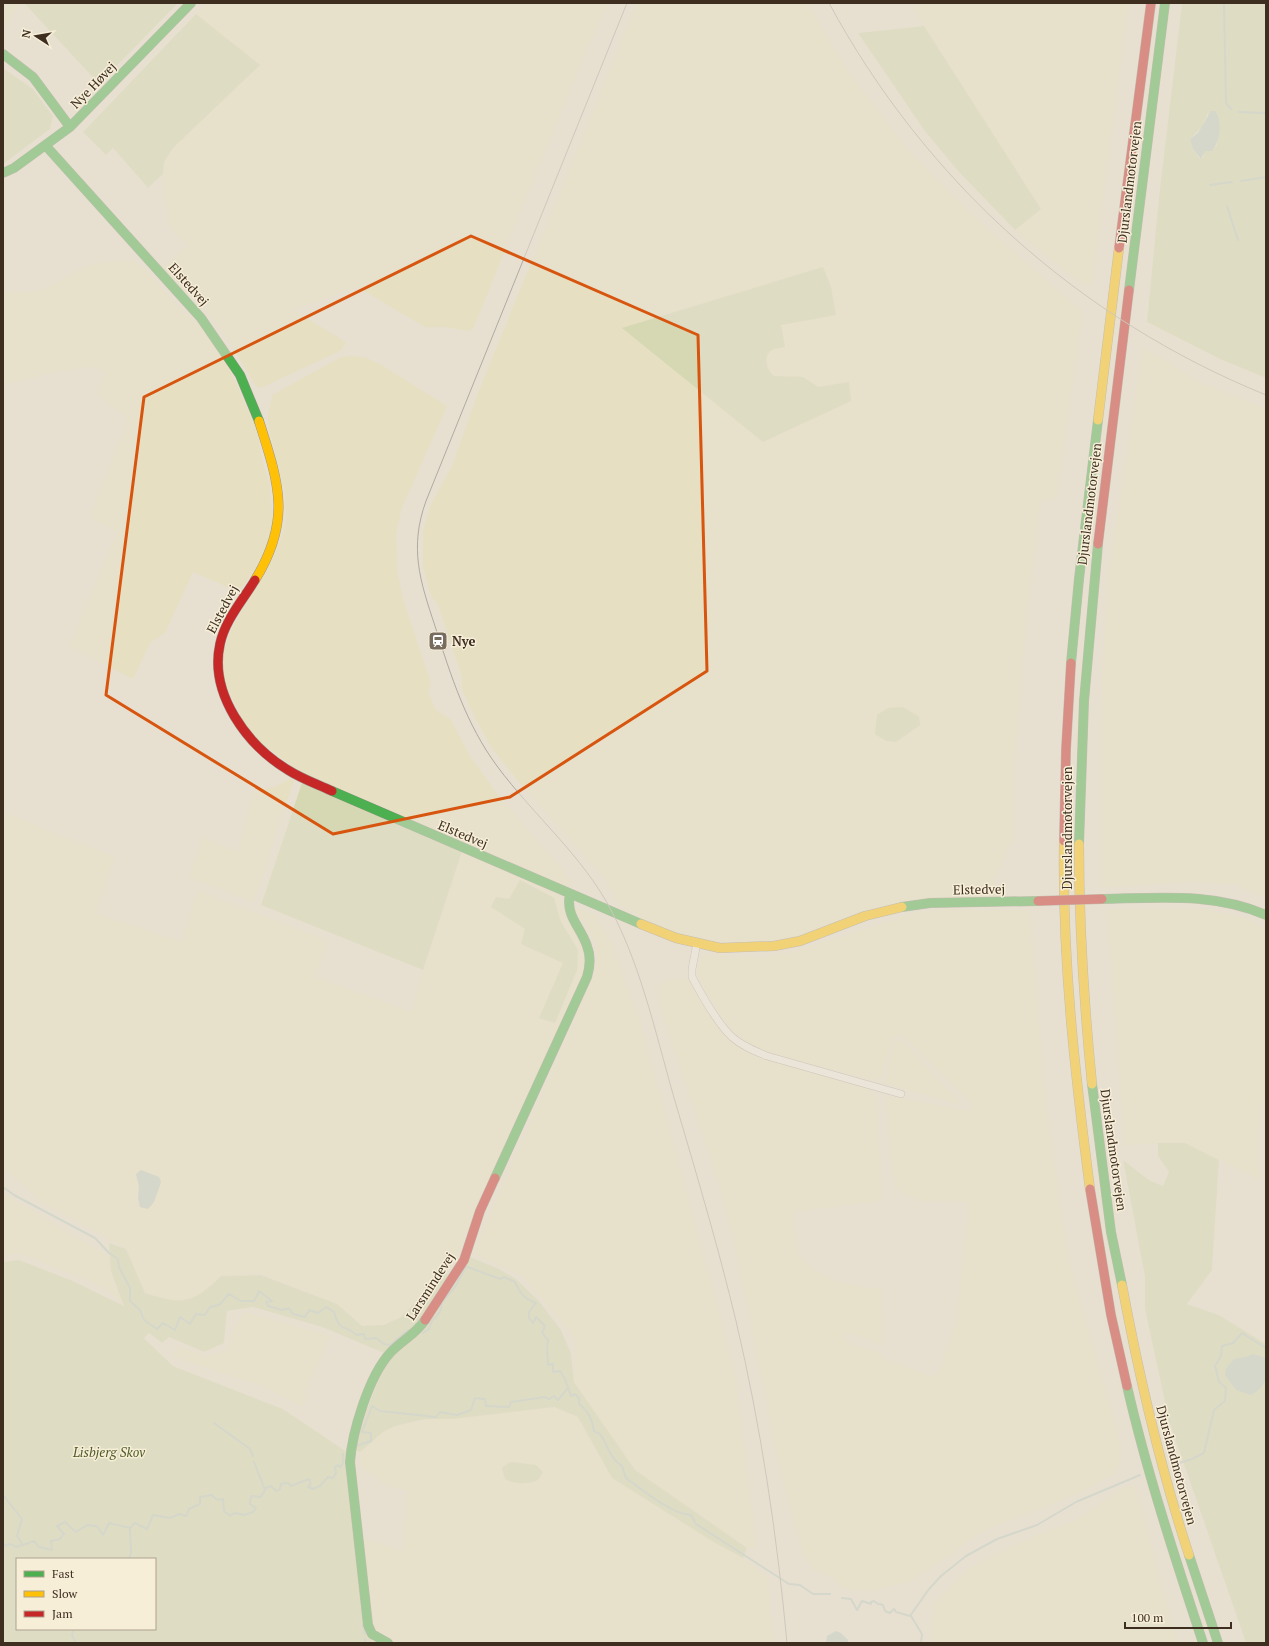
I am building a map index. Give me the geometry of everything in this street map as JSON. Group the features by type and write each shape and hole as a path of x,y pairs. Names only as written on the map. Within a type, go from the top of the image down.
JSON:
{"main road":[{"name":"Nye Høvej","path":"3,173 14,168 70,127 191,3"},
{"name":"Djurslandmotorvejen","path":"1151,3 1082,542 1075,612 1070,671 1065,773 1064,878 1066,941 1075,1072 1097,1232 1111,1311 1127,1389 1149,1470 1168,1538 1203,1643"},
{"name":"Djurslandmotorvejen","path":"1165,3 1090,604 1084,672 1080,749 1079,892 1084,1003 1090,1073 1111,1228 1125,1307 1141,1383 1182,1535 1218,1643"},
{"path":"3,54 33,76 70,127"},
{"name":"Elstedvej","path":"46,146 198,312 240,374 251,397 274,471 279,510 277,529 273,546 226,626 217,649 218,677 222,692 242,729 256,746 298,776 654,930 697,943 720,948 774,946 800,941 865,916 900,907 930,903 1102,899 1215,899 1245,905 1266,915"},
{"name":"Larsmindevej","path":"388,1643 372,1634 368,1625 350,1462 351,1447 355,1429 383,1361 423,1323 464,1260 480,1211 586,982 590,958 586,944 570,916 567,901 570,894"}],"street":[{"path":"697,943 692,977 716,1018 732,1037 754,1051 767,1056 901,1094"}],"highlighted area":[{"path":"471,236 698,335 707,671 510,797 333,834 106,695 144,397"}],"shaded area":[{"path":"3,3 23,3 16,9 3,32"},
{"path":"207,3 442,3 451,5 453,3 609,3 588,46 474,327 469,331 445,327 425,327 357,287 293,310 346,342 342,350 261,388 256,386 227,338 197,300 194,300 163,268 188,245 172,231 168,220 163,181 164,162 173,148 260,65 196,14"},
{"path":"637,3 808,3 846,68 909,151 972,215 1083,312 1057,496 1052,500 1041,500 1026,625 1014,772 1014,837 995,878 996,898 932,900 792,939 756,945 728,945 697,940 657,928 620,906 605,879 518,781 492,748 475,718 462,689 462,677 438,605 431,596 423,567 423,531 431,504 452,466 478,393"},
{"path":"928,3 1129,3 1092,285 1080,283 1015,230 1041,209 912,7"},
{"path":"1211,111 1215,111 1219,120 1219,137 1212,151 1205,151 1201,159 1193,149 1190,139 1198,133"},
{"path":"129,260 139,264 146,270 185,314 203,327 230,370 256,427 263,464 269,482 273,521 262,556 244,586 232,589 193,572 165,633 150,643 133,679 69,647 117,532 90,517 128,419 97,395 105,373 95,367 59,371 4,385 3,387 3,292 33,292 55,284 80,269 97,263"},
{"path":"1143,347 1198,381 1266,409 1266,899 1234,884 1190,882 1101,888 1102,679 1108,577"},
{"path":"341,357 364,357 380,364 447,406 402,508 396,533 397,569 403,599 431,683 428,691 435,709 451,720 470,756 495,791 560,866 570,882 571,888 317,779 293,767 255,738 241,717 224,682 222,667 223,652 232,628 275,554 282,536 286,519 285,493 269,429 268,414 272,395"},
{"path":"289,779 294,780 254,902 189,877 203,837 238,852 253,792 277,786"},
{"path":"3,812 115,857 96,913 182,942 197,890 328,941 316,977 412,1012 420,979 462,851 552,890 560,897 568,922 582,945 586,971 539,1079 476,1205 461,1251 446,1273 401,1317 384,1325 362,1326 337,1304 261,1274 221,1276 209,1288 191,1300 169,1300 145,1293 126,1249 40,1201 3,1167"},
{"path":"574,907 596,915 611,942 641,1023 735,1371 757,1547 747,1548 635,1470 574,1382 575,1338 522,1276 473,1254 596,969 596,945"},
{"path":"939,909 1028,910 1031,919 1046,1105 1069,1260 1121,1444 1120,1463 1115,1473 1080,1493 983,1531 952,1554 909,1582 871,1591 849,1589 839,1586 833,1578 814,1570 803,1555 779,1466 734,1242 720,1189 667,1028 659,1001 659,991 661,983 666,980 686,978 691,981 733,1042 744,1050 797,1069 868,1088 876,1098 882,1201 794,1212 793,1226 800,1256 812,1268 834,1280 867,1288 881,1288 884,1346 850,1333 846,1333 845,1339 850,1344 880,1353 883,1358 932,1377 939,1372 956,1322 969,1204 968,1202 921,1201 903,1194 896,1188 892,1169 886,1101 889,1096 970,1111 972,1104 906,1039 898,1035 893,1038 883,1075 876,1081 787,1059 754,1047 734,1032 722,1018 698,978 697,968 703,954 758,957 793,952 913,913"},
{"path":"1107,909 1205,909 1248,919 1266,930 1266,1094 1263,1100 1259,1125 1257,1151 1261,1180 1185,1143 1124,1145"},
{"path":"895,1039 904,1042 963,1106 885,1083"},
{"path":"141,1170 159,1177 161,1182 154,1202 148,1209 140,1207 138,1198 139,1186 136,1174"},
{"path":"3,1193 110,1257 111,1271 125,1306 105,1288 30,1257 16,1254 3,1256"},
{"path":"245,1312 330,1336 306,1390 307,1397 303,1407 265,1387 171,1356 181,1346 207,1357 227,1351 235,1326"},
{"path":"1253,1354 1266,1358 1266,1376 1264,1384 1261,1388 1251,1395 1236,1390 1225,1375 1226,1369 1234,1359"},
{"path":"554,1407 578,1417 612,1478 712,1541 743,1558 768,1578 774,1643 405,1643 397,1642 378,1632 373,1625 370,1614 362,1538 403,1551 407,1490 388,1487 361,1467 359,1461 360,1452 383,1432 395,1426 425,1419 452,1419"},
{"path":"1135,1485 1178,1643 931,1643 934,1603 968,1569 1003,1550 1044,1532 1073,1522 1124,1487"},
{"path":"836,1631 841,1633 848,1640 848,1643 826,1643 827,1636"}],"green space":[{"path":"24,3 178,3 99,84"},
{"path":"1182,3 1266,3 1266,378 1220,359 1147,322 1159,197","holes":["1208,113 1217,145 1212,150 1204,151 1203,158 1199,158 1193,149 1190,139 1202,127"]},
{"path":"196,14 260,65 173,148 164,162 163,174 148,188 113,148 106,155 83,132"},
{"path":"924,26 1041,209 1015,230 958,171 924,130 858,33"},
{"path":"3,68 33,89 53,116 50,129 3,164"},
{"path":"823,267 831,287 836,315 781,325 785,347 772,350 766,359 769,370 774,376 803,377 818,387 849,382 851,401 763,442 622,328"},
{"path":"888,708 905,708 919,717 920,725 896,742 886,741 875,734 877,715"},
{"path":"302,783 462,851 423,970 261,905"},
{"path":"520,880 554,898 561,922 578,950 577,970 555,1023 539,1018 563,963 521,944 525,929 491,907 496,897 509,899"},
{"path":"1158,1143 1185,1143 1219,1160 1212,1270 1187,1304 1219,1315 1266,1344 1266,1643 1246,1643 1169,1421 1145,1309 1145,1277 1123,1160 1149,1180 1163,1186 1169,1172 1158,1156"},
{"name":"Lisbjerg Skov","path":"109,1243 126,1249 145,1293 169,1299 186,1300 203,1292 221,1276 261,1275 337,1304 362,1326 384,1325 401,1317 446,1273 451,1277 429,1309 409,1333 384,1353 322,1327 253,1307 227,1311 224,1343 204,1352 169,1337 162,1343 149,1333 144,1338 173,1366 283,1409 347,1452 364,1626 373,1643 3,1643 3,1262 19,1260 73,1281 124,1306 111,1271"},
{"path":"468,1256 499,1269 516,1279 539,1301 561,1330 571,1353 574,1382 635,1470 747,1548 743,1558 712,1541 612,1478 578,1417 554,1407 452,1419 425,1419 395,1426 383,1432 360,1452 353,1450 354,1443 385,1363"},
{"path":"510,1462 536,1465 543,1472 538,1480 526,1483 513,1482 505,1479 502,1468"}],"waterway":[{"path":"1224,3 1226,103 1231,109"},
{"path":"1239,112 1266,113"},
{"path":"1241,181 1266,177"},
{"path":"1210,185 1232,182"},
{"path":"1227,206 1238,240"},
{"path":"3,1187 14,1195 95,1238 109,1253 118,1259 119,1267 130,1288 130,1301 140,1310 144,1320 157,1329 163,1323 175,1330 180,1317 190,1324 196,1314 205,1315 210,1307 219,1305 229,1294 241,1301 254,1301 259,1291 272,1301 266,1302 268,1306 282,1310 289,1308 293,1314 305,1317 309,1310 318,1313 326,1307 334,1312 340,1326 357,1335 364,1334 365,1339 376,1338 384,1344 390,1345 408,1330"},
{"path":"465,1266 500,1279 504,1277 515,1282 523,1295 528,1300 536,1303 529,1312 529,1318 533,1323 536,1317 545,1326 542,1333 548,1340 548,1365 553,1364 553,1372 560,1371 565,1379 571,1396 575,1394 579,1398 579,1404 590,1416 594,1431 600,1434 612,1456 622,1466 626,1478 648,1495 666,1506 675,1511 691,1515 696,1524 789,1584 800,1585 813,1594 830,1594"},
{"path":"423,1333 429,1329 432,1321 440,1312 442,1302 455,1287 466,1267"},
{"path":"1176,1464 1204,1453 1214,1410 1225,1401 1226,1388 1219,1382 1215,1366 1221,1356 1222,1346 1233,1343 1242,1333 1266,1348"},
{"path":"356,1446 371,1441 371,1433 362,1432 372,1406 380,1411 436,1417 440,1412 457,1415 471,1410 475,1398 485,1399 486,1406 509,1407 511,1402 545,1397 549,1399 554,1396 558,1400 568,1388"},
{"path":"214,1423 250,1449 253,1456"},
{"path":"3,1495 22,1519 17,1536 23,1545 34,1541 39,1547 52,1550 51,1541 60,1539 64,1534 57,1526 65,1522 76,1532 87,1525 97,1526 103,1535 109,1523 130,1528 135,1523 147,1529 153,1515 170,1518 179,1514 186,1516 189,1509 200,1504 200,1497 211,1495 218,1500 223,1499 224,1511 230,1516 235,1513 244,1515 253,1512 256,1508 250,1504 252,1496 261,1497 266,1488 271,1486 276,1491 280,1489 281,1484 288,1483 291,1486 309,1479 311,1484 308,1487 313,1489 320,1486 328,1477 333,1478 336,1473 335,1467 338,1465 340,1467 343,1463 343,1454"},
{"path":"254,1462 265,1490"},
{"path":"842,1598 851,1599 857,1610 862,1601 871,1604 871,1602 874,1601 883,1605 885,1611 890,1613 894,1609 896,1612 910,1616 929,1589 941,1576 966,1556 997,1539 1037,1525 1076,1502 1140,1475"},
{"path":"129,1558 131,1553 130,1529"},
{"path":"3,1546 11,1544 16,1547 22,1545"},
{"path":"911,1616 922,1634 921,1643"},
{"path":"363,1625 365,1634"},
{"path":"74,1630 72,1635 76,1643"},
{"path":"365,1639 366,1643"}],"tram line":[{"path":"627,3 426,501 418,534 418,564 425,594 447,663 460,699 476,733 486,750 511,784 572,853 599,890 622,933 641,982 715,1241 745,1361 767,1481 787,1643"},
{"path":"829,3 868,68 911,129 960,185 1013,237 1071,285 1132,327 1197,364 1266,395"}],"traffic: fast":[{"path":"3,173 14,168 70,127 191,3"},
{"path":"1129,290 1165,3"},
{"path":"3,54 33,77 70,127"},
{"path":"46,146 201,318 240,375 259,421"},
{"path":"1071,663 1079,579 1098,420"},
{"path":"1079,844 1084,701 1098,544"},
{"path":"332,791 641,924"},
{"path":"495,1178 587,977 590,962 589,954 584,939 574,921 570,909 570,894"},
{"path":"1102,899 1185,898 1206,900 1226,903 1266,915"},
{"path":"902,907 930,903 1038,901"},
{"path":"1092,1084 1111,1232 1122,1285"},
{"path":"388,1643 372,1634 368,1625 350,1462 351,1450 363,1405 382,1363 390,1353 425,1320"},
{"path":"1127,1386 1152,1483 1203,1643"},
{"path":"1189,1555 1218,1643"}],"traffic: slow":[{"path":"1098,420 1119,248"},
{"path":"255,580 267,559 274,539 278,520 276,483 259,421"},
{"path":"1064,841 1067,972 1079,1103 1090,1189"},
{"path":"1079,844 1082,964 1092,1084"},
{"path":"641,924 676,938 720,948 774,946 800,941 865,916 902,907"},
{"path":"1122,1285 1151,1421 1178,1522 1189,1555"}],"traffic: jam":[{"path":"1119,248 1151,3"},
{"path":"1098,544 1129,290"},
{"path":"255,580 230,618 222,635 218,663 220,681 226,699 234,716 259,747 288,770 332,791"},
{"path":"1064,841 1066,749 1071,663"},
{"path":"1038,901 1102,899"},
{"path":"425,1320 464,1260 480,1211 495,1178"},
{"path":"1090,1189 1111,1315 1127,1386"}],"place":[{"name":"Nye","path":"438,641"}]}
